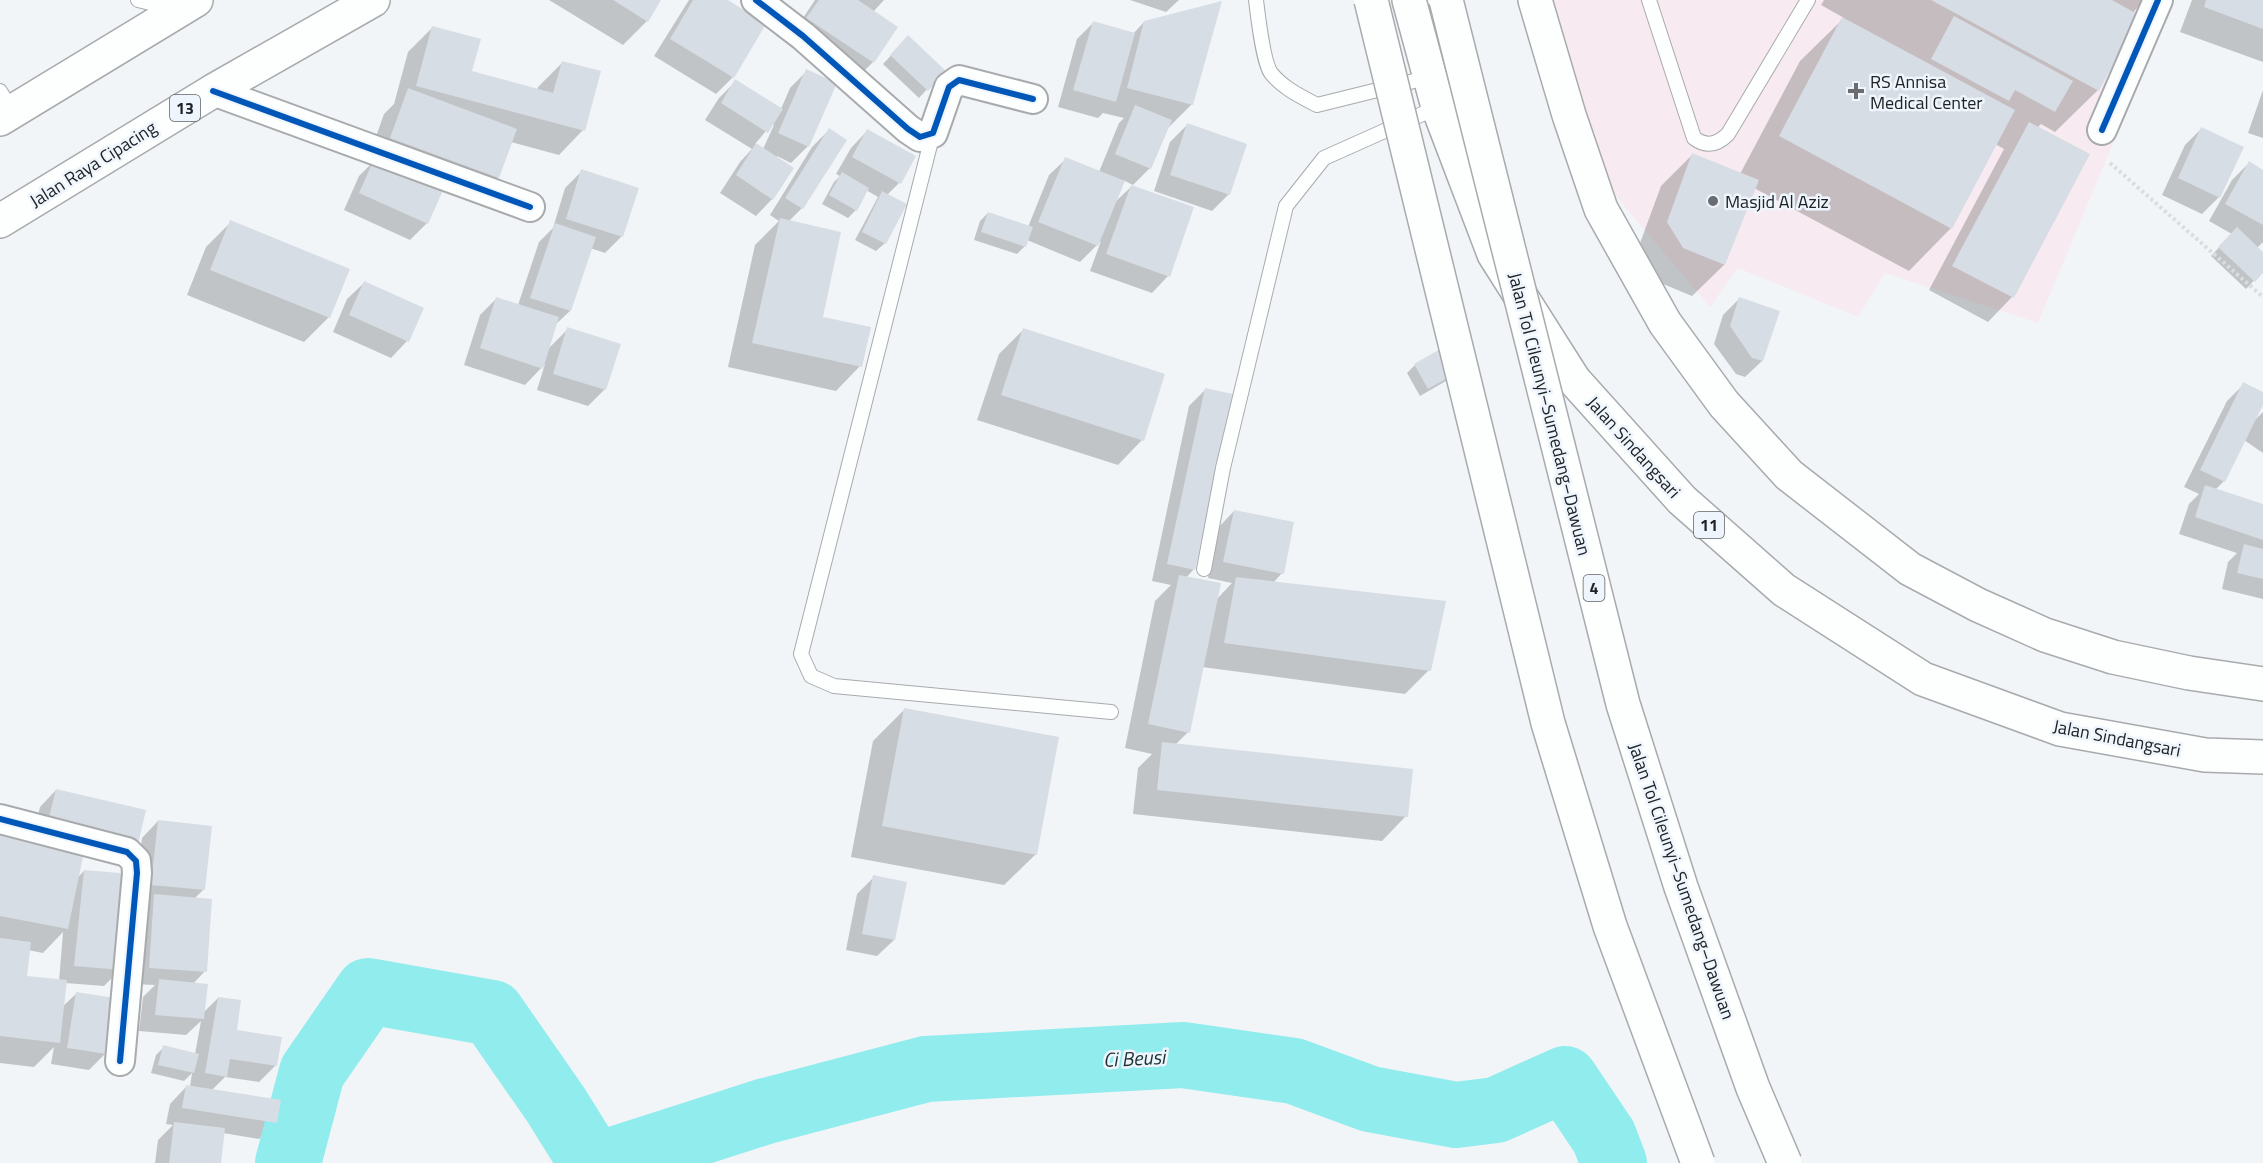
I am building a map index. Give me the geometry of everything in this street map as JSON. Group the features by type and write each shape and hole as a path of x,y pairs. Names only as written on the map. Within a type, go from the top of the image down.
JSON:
{"highway":[{"path":"1371,0 1548,723 1610,926 1698,1163"},
{"name":"Jalan Sindangsari","path":"1409,0 1434,92 1494,254 1574,380 1682,500 1784,590 1923,679 2060,729 2205,755 2263,757"},
{"name":"Jalan Tol Cileunyi–Sumedang–Dawuan","path":"1446,0 1623,704 1684,898 1753,1088 1785,1163"},
{"path":"1535,0 1569,116 1600,209 1665,323 1724,404 1789,475 1910,569 1978,605 2045,635 2113,657 2189,673 2263,684"},
{"name":"Jalan Raya Cipacing","path":"0,221 213,91 368,2"},
{"path":"4,107 188,5"}],"street":[{"path":"756,0 803,36 920,137 933,133 949,87 959,80 1033,99"},
{"path":"2102,130 2158,0"},
{"path":"213,91 530,207"},
{"path":"0,819 127,852 136,861 137,873 120,1061"}],"lane":[{"path":"138,0 188,5"},
{"path":"1256,0 1270,71 1288,90 1317,105 1434,92"},
{"path":"1649,0 1694,138 1701,143 1716,143 1728,134 1808,0"},
{"path":"1204,569 1223,468 1286,206 1324,158 1434,92"},
{"path":"933,133 801,654 811,676 834,686 1111,712"}],"path":[{"path":"2102,130 2100,142 2109,162 2263,297"}],"shaded area":[{"name":"RS Annisa Medical Center","path":"1551,0 2173,0 2038,323 1885,273 1858,317 1738,268 1710,307 1604,182"}],"building":[{"path":"613,0 661,0 648,22"},
{"path":"693,0 728,0 766,24 734,78 670,39"},
{"path":"819,0 858,0 898,27 874,63 806,18"},
{"path":"1931,0 2112,0 2139,15 2099,91"},
{"path":"2206,0 2263,0 2263,29 2204,7"},
{"path":"1222,1 1193,105 1127,88 1144,21"},
{"path":"1954,16 2073,81 2055,112 2015,90 2009,101 1931,59"},
{"path":"1842,17 2015,110 1952,229 1779,136"},
{"path":"1093,21 1135,33 1116,102 1073,90"},
{"path":"432,26 481,39 472,71 553,93 562,61 601,71 585,131 416,86"},
{"path":"908,35 946,71 928,91 890,55"},
{"path":"806,69 837,83 809,147 778,133"},
{"path":"735,79 783,109 768,133 721,103"},
{"path":"408,88 517,129 499,178 390,138"},
{"path":"1135,105 1172,120 1151,169 1115,154"},
{"path":"2029,122 2090,154 2014,298 1952,266"},
{"path":"1187,123 1247,144 1230,195 1170,175"},
{"path":"2201,127 2244,147 2220,198 2178,178"},
{"path":"829,128 847,140 803,209 785,198"},
{"path":"867,129 916,156 901,184 852,157"},
{"path":"756,143 794,168 773,200 736,175"},
{"name":"Masjid Al Aziz","path":"1692,153 1759,180 1725,265 1683,248 1667,222"},
{"path":"375,157 444,188 428,224 359,193"},
{"path":"1065,157 1125,181 1098,246 1038,222"},
{"path":"2249,161 2263,170 2263,225 2225,204"},
{"path":"581,169 639,188 623,237 566,219"},
{"path":"842,172 869,188 857,211 829,195"},
{"path":"1131,185 1194,207 1170,277 1106,254"},
{"path":"882,191 907,204 886,244 862,232"},
{"path":"988,212 1033,227 1026,247 981,232"},
{"path":"780,218 841,232 823,317 871,327 862,367 752,343"},
{"path":"230,220 350,269 330,318 210,270"},
{"path":"555,223 596,237 571,311 530,298"},
{"path":"2237,227 2263,252 2263,273 2255,282 2218,247"},
{"path":"364,281 424,308 409,342 349,315"},
{"path":"496,297 559,317 543,369 480,348"},
{"path":"1739,297 1780,311 1763,361 1752,358 1730,326"},
{"path":"567,327 621,344 606,390 553,374"},
{"path":"1023,328 1165,374 1144,441 1001,395"},
{"path":"1442,348 1456,373 1428,389 1414,364"},
{"path":"2243,382 2263,392 2263,405 2225,482 2200,470"},
{"path":"1205,388 1233,394 1195,570 1167,564"},
{"path":"2205,485 2263,504 2263,540 2195,517"},
{"path":"1234,510 1294,522 1284,574 1223,562"},
{"path":"2244,544 2263,549 2263,579 2237,573"},
{"path":"1179,575 1221,583 1190,733 1148,724"},
{"path":"1236,577 1446,601 1431,671 1224,643"},
{"path":"904,708 1059,737 1037,855 882,826"},
{"path":"1162,742 1413,769 1408,817 1157,790"},
{"path":"56,789 146,810 138,844 48,821"},
{"path":"158,820 212,826 205,890 151,885"},
{"path":"0,831 85,847 68,929 0,916"},
{"path":"84,870 131,874 122,970 74,966"},
{"path":"873,875 907,882 895,940 862,934"},
{"path":"154,894 212,899 207,972 149,968"},
{"path":"0,938 31,942 27,976 67,980 60,1043 0,1036"},
{"path":"159,979 208,984 204,1019 155,1015"},
{"path":"76,992 115,998 107,1054 67,1048"},
{"path":"218,997 241,1000 237,1030 282,1037 277,1066 230,1059 227,1077 205,1073"},
{"path":"163,1045 199,1054 194,1073 158,1065"},
{"path":"186,1085 281,1100 277,1123 182,1108"},
{"path":"174,1122 225,1128 221,1163 169,1163"}],"waterway":[{"path":"288,1163 312,1072 368,991 492,1013 556,1105 592,1163"},
{"name":"Ci Beusi","path":"604,1163 766,1111 926,1069 1183,1055 1294,1071 1370,1099 1456,1115 1496,1110 1565,1079 1604,1137 1614,1163"}],"cycle path":[{"path":"756,0 803,36 920,137 933,133 949,87 959,80 1033,99"},
{"path":"2102,130 2158,0"},
{"path":"213,91 530,207"},
{"path":"0,819 127,852 136,861 137,873 120,1061"}],"place":[{"name":"RS Annisa Medical Center","path":"1856,91"},
{"name":"Masjid Al Aziz","path":"1713,201"}]}
